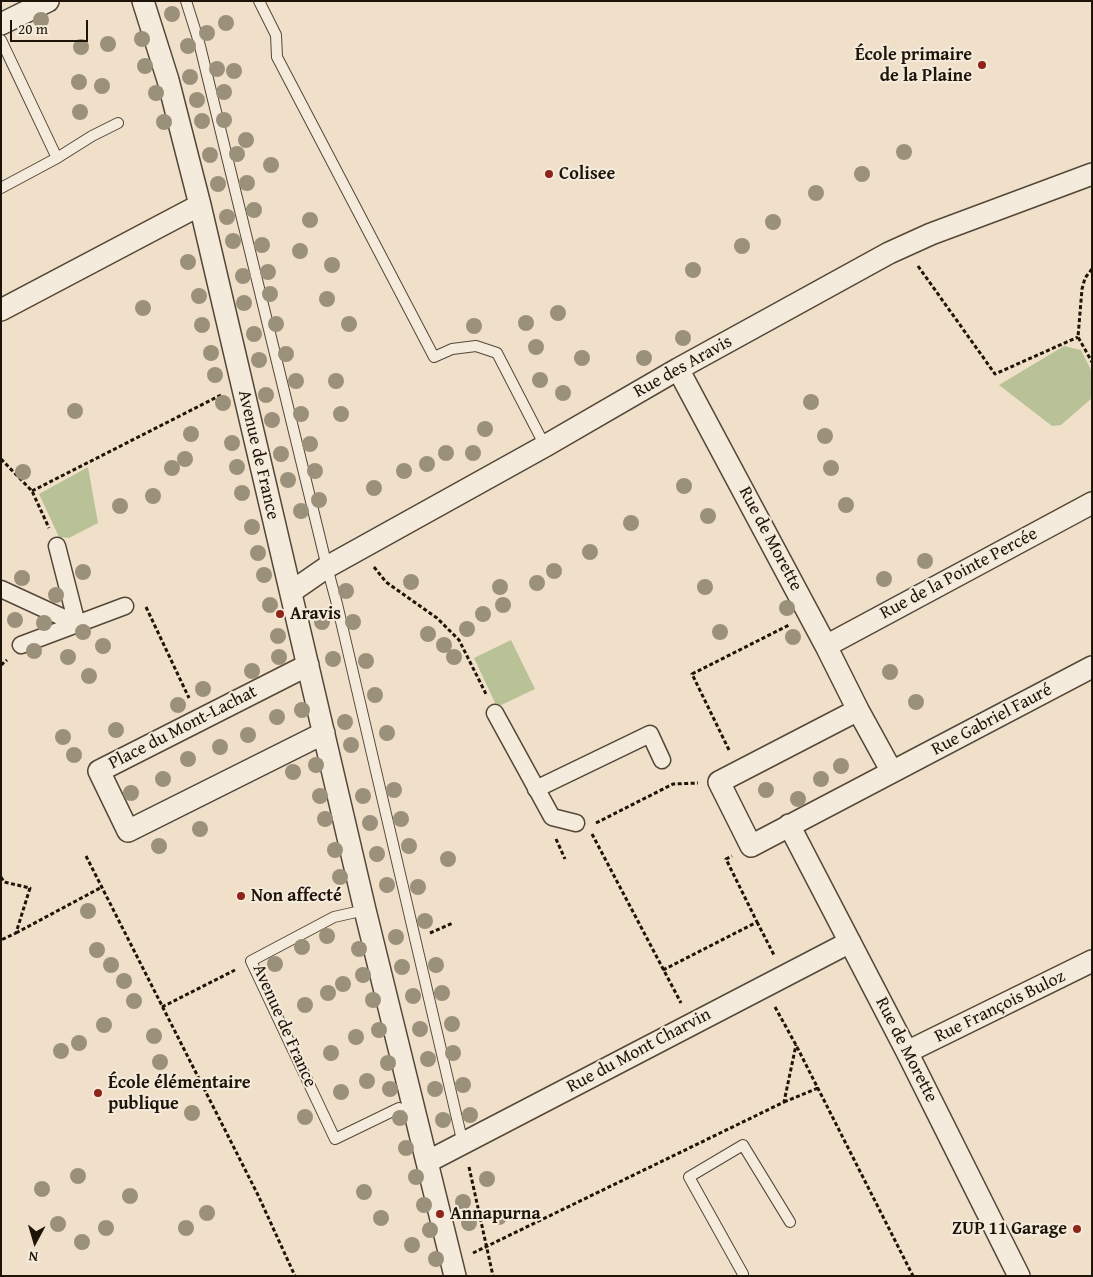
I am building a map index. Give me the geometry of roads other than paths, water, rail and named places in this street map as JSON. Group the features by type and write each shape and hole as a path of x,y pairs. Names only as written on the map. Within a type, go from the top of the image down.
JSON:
{"street":[{"path":"1,24 48,1"},
{"name":"Avenue de France","path":"143,1 168,80 200,205 365,910 453,1269"},
{"name":"Rue des Aravis","path":"291,592 327,567 545,446 678,369 904,246 1092,174"},
{"path":"1,310 200,205"},
{"name":"Rue de Morette","path":"678,369 810,614 858,710 892,772"},
{"name":"Rue de la Pointe Percée","path":"826,646 1092,503"},
{"path":"57,546 77,624"},
{"path":"1,589 77,624"},
{"path":"21,645 125,606"},
{"name":"Place du Mont-Lachat","path":"308,665 99,771 128,831 324,733"},
{"name":"Rue Gabriel Fauré","path":"892,772 1092,668"},
{"path":"858,710 719,782 751,846 892,772"},
{"path":"495,713 552,817 576,823"},
{"path":"536,789 650,734 662,760"},
{"name":"Rue de Morette","path":"789,825 907,1052 1019,1276"},
{"name":"Rue du Mont Charvin","path":"428,1162 850,942"},
{"name":"Rue François Buloz","path":"907,1052 1092,961"}],"lane":[{"path":"186,1 199,42 344,634 463,1144"},
{"path":"259,1 276,35 277,57 434,357 452,349 476,346 496,353 545,446"},
{"path":"1,40 57,158"},
{"path":"1,188 118,123"},
{"name":"Avenue de France","path":"365,910 334,917 251,961 335,1139 399,1108"},
{"path":"742,1275 689,1177 743,1146 790,1222"}],"place":[{"name":"École primaire de la Plaine","path":"982,65"},
{"name":"Colisee","path":"549,174"},
{"name":"Aravis","path":"280,614"},
{"name":"Non affecté","path":"241,896"},
{"name":"École élémentaire publique","path":"98,1093"},
{"name":"Annapurna","path":"440,1214"},
{"name":"ZUP 11 Garage","path":"1077,1229"}]}
